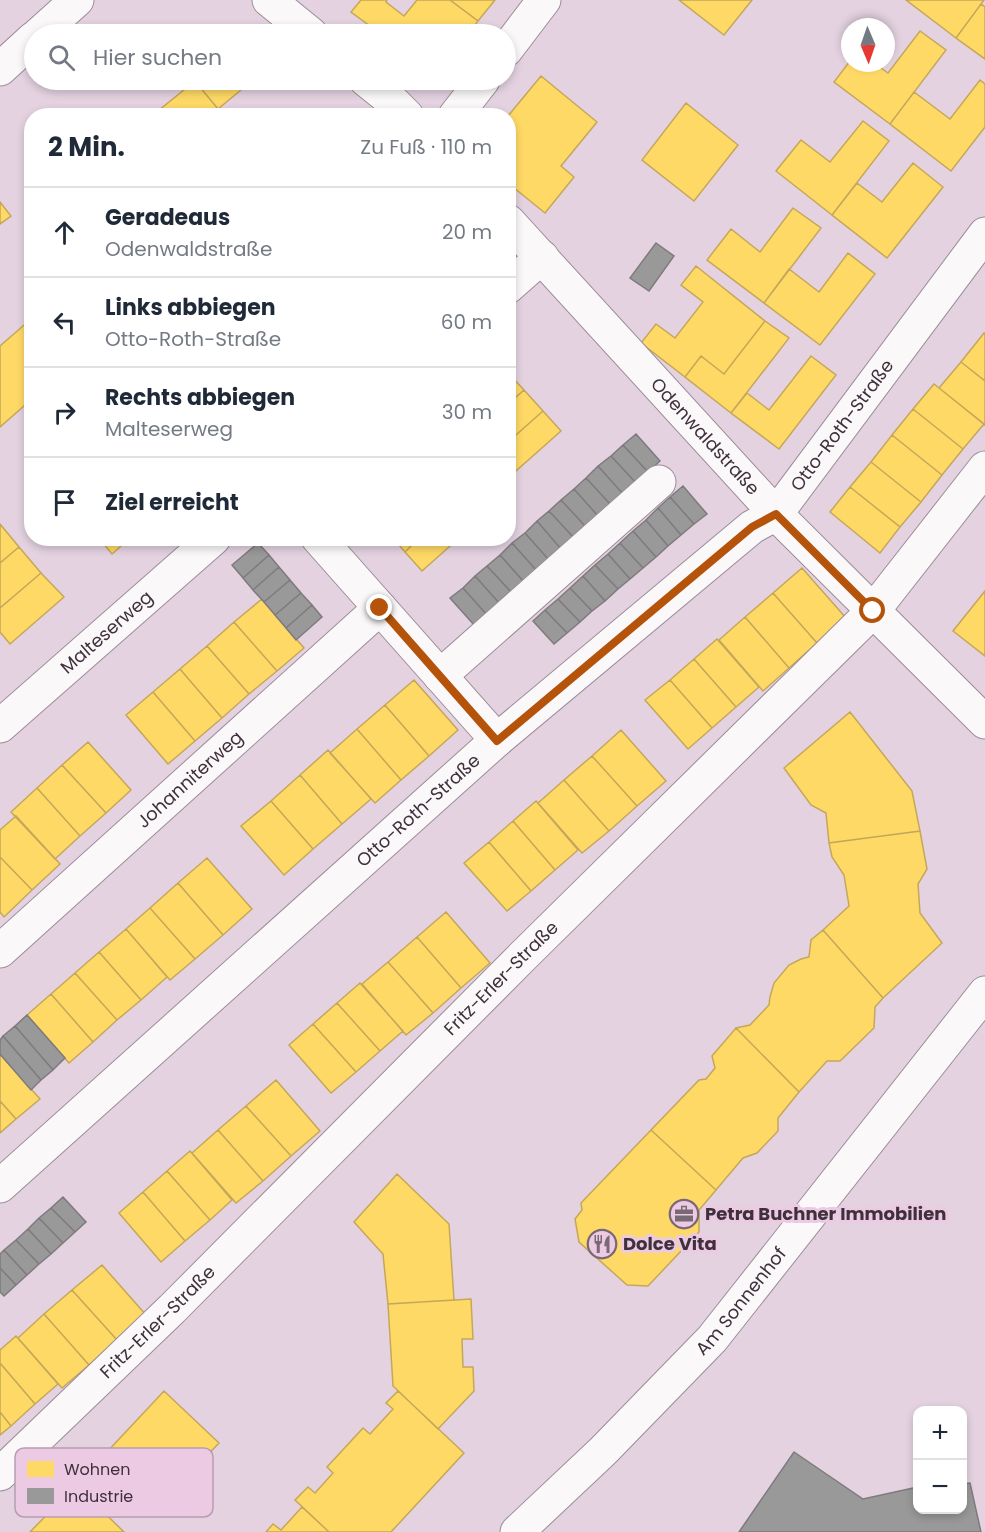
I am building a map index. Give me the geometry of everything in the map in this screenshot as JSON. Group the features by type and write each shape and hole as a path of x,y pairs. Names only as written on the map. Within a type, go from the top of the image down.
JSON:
{"street":[{"path":"50,24 77,0"},
{"path":"269,0 299,24"},
{"path":"516,37 544,0"},
{"path":"0,69 24,47"},
{"path":"379,90 400,108"},
{"path":"461,108 475,90"},
{"name":"Odenwaldstraße","path":"516,228 776,514 985,722"},
{"name":"Otto-Roth-Straße","path":"0,1186 497,741 752,527 776,514 985,234"},
{"path":"516,280 542,256"},
{"name":"Fritz-Erler-Straße","path":"27,1448 172,1309 513,966 873,611 985,468"},
{"path":"440,676 659,482"},
{"name":"Malteserweg","path":"0,726 205,546"},
{"path":"325,546 497,741"},
{"name":"Johanniterweg","path":"0,951 380,608"},
{"name":"Am Sonnenhof","path":"518,1532 603,1451 712,1339 985,993"},
{"name":"Fritz-Erler-Straße","path":"0,1474 15,1460"}],"building: Wohnen":[{"path":"361,0 387,0 386,2 404,16 417,0 450,0 478,21 476,24 367,24 351,12"},
{"path":"450,0 495,0 478,21"},
{"path":"679,0 752,0 724,35"},
{"path":"906,0 984,0 956,38"},
{"path":"981,4 985,7 985,59 956,38"},
{"path":"920,31 946,50 890,124 834,82 842,72 895,72 895,64"},
{"path":"541,76 597,122 561,166 574,177 545,213 516,189 515,108"},
{"path":"980,80 985,84 985,127 951,171 890,124 914,92 950,119"},
{"path":"184,90 202,90 217,108 162,108"},
{"path":"202,90 241,90 219,108"},
{"path":"686,103 738,145 694,201 642,160"},
{"path":"863,121 889,141 832,215 776,171 801,140 830,162"},
{"path":"913,163 943,187 887,258 832,215 857,183 882,202"},
{"path":"0,202 11,216 0,224"},
{"path":"793,208 821,228 764,303 707,260 731,229 760,252"},
{"path":"848,253 875,274 820,345 764,303 789,269 819,292"},
{"path":"696,266 765,321 724,374 701,356 685,377 641,343 656,324 675,338 703,302 681,285"},
{"path":"765,321 789,338 731,413 685,377 701,356 724,374"},
{"path":"24,325 24,406 0,427 0,346"},
{"path":"985,333 985,381 961,362"},
{"path":"811,356 836,375 779,449 731,413 747,393 769,410"},
{"path":"961,362 985,381 985,425 939,388"},
{"path":"516,382 524,390 516,397"},
{"path":"934,384 984,424 963,449 913,409"},
{"path":"524,390 543,411 516,435 516,397"},
{"path":"913,409 963,449 942,475 892,435"},
{"path":"543,411 561,431 516,471 516,435"},
{"path":"892,435 942,475 921,502 871,462"},
{"path":"871,462 921,502 900,527 850,487"},
{"path":"850,487 900,527 880,553 830,512"},
{"path":"0,524 19,547 0,563"},
{"path":"106,546 121,546 112,554"},
{"path":"400,546 411,546 405,552"},
{"path":"411,546 450,546 422,571 405,552"},
{"path":"19,547 41,573 0,608 0,563"},
{"path":"802,568 846,618 817,643 773,593"},
{"path":"41,573 64,597 10,644 0,632 0,608"},
{"path":"985,591 985,656 953,631"},
{"path":"773,593 817,643 789,668 745,617"},
{"path":"262,599 304,648 277,671 234,622"},
{"path":"745,617 789,668 763,691 719,640"},
{"path":"234,622 277,671 249,694 207,646"},
{"path":"717,639 759,687 736,707 694,659"},
{"path":"207,646 249,694 222,718 180,669"},
{"path":"694,659 736,707 712,728 670,680"},
{"path":"180,669 222,718 195,741 153,692"},
{"path":"414,680 458,730 429,756 385,705"},
{"path":"670,680 712,728 688,749 645,700"},
{"path":"153,692 195,741 168,764 126,715"},
{"path":"385,705 429,756 401,780 357,729"},
{"path":"850,712 912,791 920,831 829,843 826,813 811,805 784,768"},
{"path":"357,729 401,780 375,803 330,753"},
{"path":"621,730 666,781 637,806 592,756"},
{"path":"88,742 131,790 106,813 62,765"},
{"path":"328,750 371,799 342,824 300,775"},
{"path":"592,756 637,806 609,831 564,780"},
{"path":"62,765 106,813 80,836 37,788"},
{"path":"300,775 342,824 313,849 271,801"},
{"path":"564,780 609,831 582,853 538,803"},
{"path":"37,788 80,836 55,859 11,812"},
{"path":"271,801 313,849 284,875 241,826"},
{"path":"536,801 578,850 555,870 513,821"},
{"path":"16,816 60,864 32,890 0,857 0,830"},
{"path":"513,821 555,870 531,891 489,842"},
{"path":"920,831 927,869 918,884 920,913 942,943 883,998 823,930 849,906 844,875 832,857 829,843"},
{"path":"489,842 531,891 507,911 464,863"},
{"path":"0,857 32,890 4,917 0,912"},
{"path":"207,858 252,909 223,935 178,883"},
{"path":"178,883 223,935 195,959 150,908"},
{"path":"150,908 195,959 170,980 126,929"},
{"path":"446,912 490,963 461,988 417,937"},
{"path":"126,929 167,977 141,1000 99,952"},
{"path":"823,930 883,998 875,1007 874,1028 840,1061 827,1061 799,1092 736,1028 750,1025 769,1005 774,983 789,965 809,957 811,940"},
{"path":"417,937 461,988 433,1013 388,962"},
{"path":"99,952 141,1000 117,1020 75,973"},
{"path":"388,962 433,1013 406,1035 362,984"},
{"path":"75,973 117,1020 93,1042 51,994"},
{"path":"360,983 403,1031 380,1051 337,1003"},
{"path":"51,994 93,1042 69,1063 27,1015"},
{"path":"337,1003 380,1051 356,1072 313,1024"},
{"path":"313,1024 356,1072 331,1093 289,1045"},
{"path":"736,1028 799,1092 778,1118 778,1131 757,1153 743,1158 716,1190 651,1130 699,1080 706,1079 715,1068 712,1056"},
{"path":"0,1054 40,1099 16,1119 0,1101"},
{"path":"276,1080 320,1131 291,1156 246,1106"},
{"path":"0,1101 16,1119 0,1133"},
{"path":"246,1106 291,1156 263,1181 218,1130"},
{"path":"218,1130 263,1181 236,1203 192,1153"},
{"path":"651,1130 716,1190 699,1210 699,1232 648,1286 627,1285 579,1242 575,1219 582,1210 581,1203"},
{"path":"190,1151 232,1200 210,1220 167,1171"},
{"path":"167,1171 210,1220 185,1241 143,1192"},
{"path":"397,1174 449,1224 454,1300 388,1304 383,1254 354,1222"},
{"path":"143,1192 185,1241 161,1262 119,1213"},
{"path":"102,1265 146,1315 117,1340 72,1290"},
{"path":"72,1290 117,1340 89,1365 44,1314"},
{"path":"471,1299 473,1339 462,1339 463,1367 473,1367 474,1391 438,1429 393,1386 388,1304"},
{"path":"44,1314 89,1365 62,1388 18,1338"},
{"path":"16,1336 58,1384 35,1404 0,1363 0,1350"},
{"path":"0,1363 35,1404 11,1426 0,1412"},
{"path":"164,1391 219,1443 213,1449 111,1448"},
{"path":"398,1391 464,1453 391,1532 329,1532 295,1500 308,1487 315,1493 333,1473 327,1467 363,1428 370,1434 393,1409 386,1403"},
{"path":"0,1412 11,1426 0,1435"},
{"path":"302,1507 329,1532 266,1532 273,1524 281,1530"},
{"path":"45,1517 109,1517 124,1532 30,1532"}],"building: Industrie":[{"path":"656,243 674,256 649,291 630,278"},
{"path":"636,434 660,461 648,472 623,445"},
{"path":"623,445 648,472 636,483 611,456"},
{"path":"611,456 636,483 623,494 598,466"},
{"path":"598,466 623,494 611,505 586,478"},
{"path":"586,478 611,505 598,516 574,489"},
{"path":"683,486 707,514 694,524 670,497"},
{"path":"574,489 598,516 586,527 561,500"},
{"path":"670,497 694,524 681,535 658,508"},
{"path":"561,500 586,527 574,538 549,511"},
{"path":"658,508 681,535 668,546 646,520"},
{"path":"549,511 574,538 561,549 537,521"},
{"path":"646,520 668,546 656,557 633,531"},
{"path":"537,521 561,549 549,560 525,533"},
{"path":"633,531 656,557 643,568 620,543"},
{"path":"525,533 549,560 537,571 515,546 516,540"},
{"path":"620,543 643,568 630,579 608,554"},
{"path":"254,546 261,546 269,555 243,578 232,565"},
{"path":"509,546 515,546 537,571 524,582 500,555"},
{"path":"608,554 630,579 618,589 595,565"},
{"path":"269,555 279,567 253,590 243,578"},
{"path":"500,555 524,582 512,593 487,566"},
{"path":"595,565 618,589 605,601 583,576"},
{"path":"487,566 512,593 500,604 475,576"},
{"path":"279,567 290,580 264,602 253,590"},
{"path":"475,576 500,604 487,615 463,588"},
{"path":"583,576 605,601 592,611 570,588"},
{"path":"290,580 301,593 275,615 264,602"},
{"path":"463,588 487,615 475,626 450,598"},
{"path":"570,588 592,611 580,622 558,599"},
{"path":"301,593 312,605 286,628 275,615"},
{"path":"558,599 580,622 567,633 545,610"},
{"path":"312,605 322,617 296,640 286,628"},
{"path":"545,610 567,633 554,644 533,621"},
{"path":"27,1015 65,1058 53,1070 15,1026"},
{"path":"15,1026 53,1070 41,1080 3,1036"},
{"path":"3,1036 41,1080 31,1090 0,1054 0,1040"},
{"path":"63,1197 86,1222 75,1232 51,1208"},
{"path":"51,1208 75,1232 63,1243 39,1218"},
{"path":"39,1218 63,1243 51,1254 28,1229"},
{"path":"28,1229 51,1254 39,1264 16,1240"},
{"path":"16,1240 39,1264 27,1275 4,1250"},
{"path":"4,1250 27,1275 16,1285 0,1268 0,1254"},
{"path":"0,1268 16,1285 4,1296 0,1292"},
{"path":"794,1452 863,1499 913,1488 913,1514 967,1514 967,1483 970,1483 981,1532 739,1532"}],"place":[{"name":"Petra Buchner Immobilien","path":"684,1214"},
{"name":"Dolce Vita","path":"602,1244"}],"route":[{"path":"380,608 497,741 752,527 776,514 873,611"}]}
